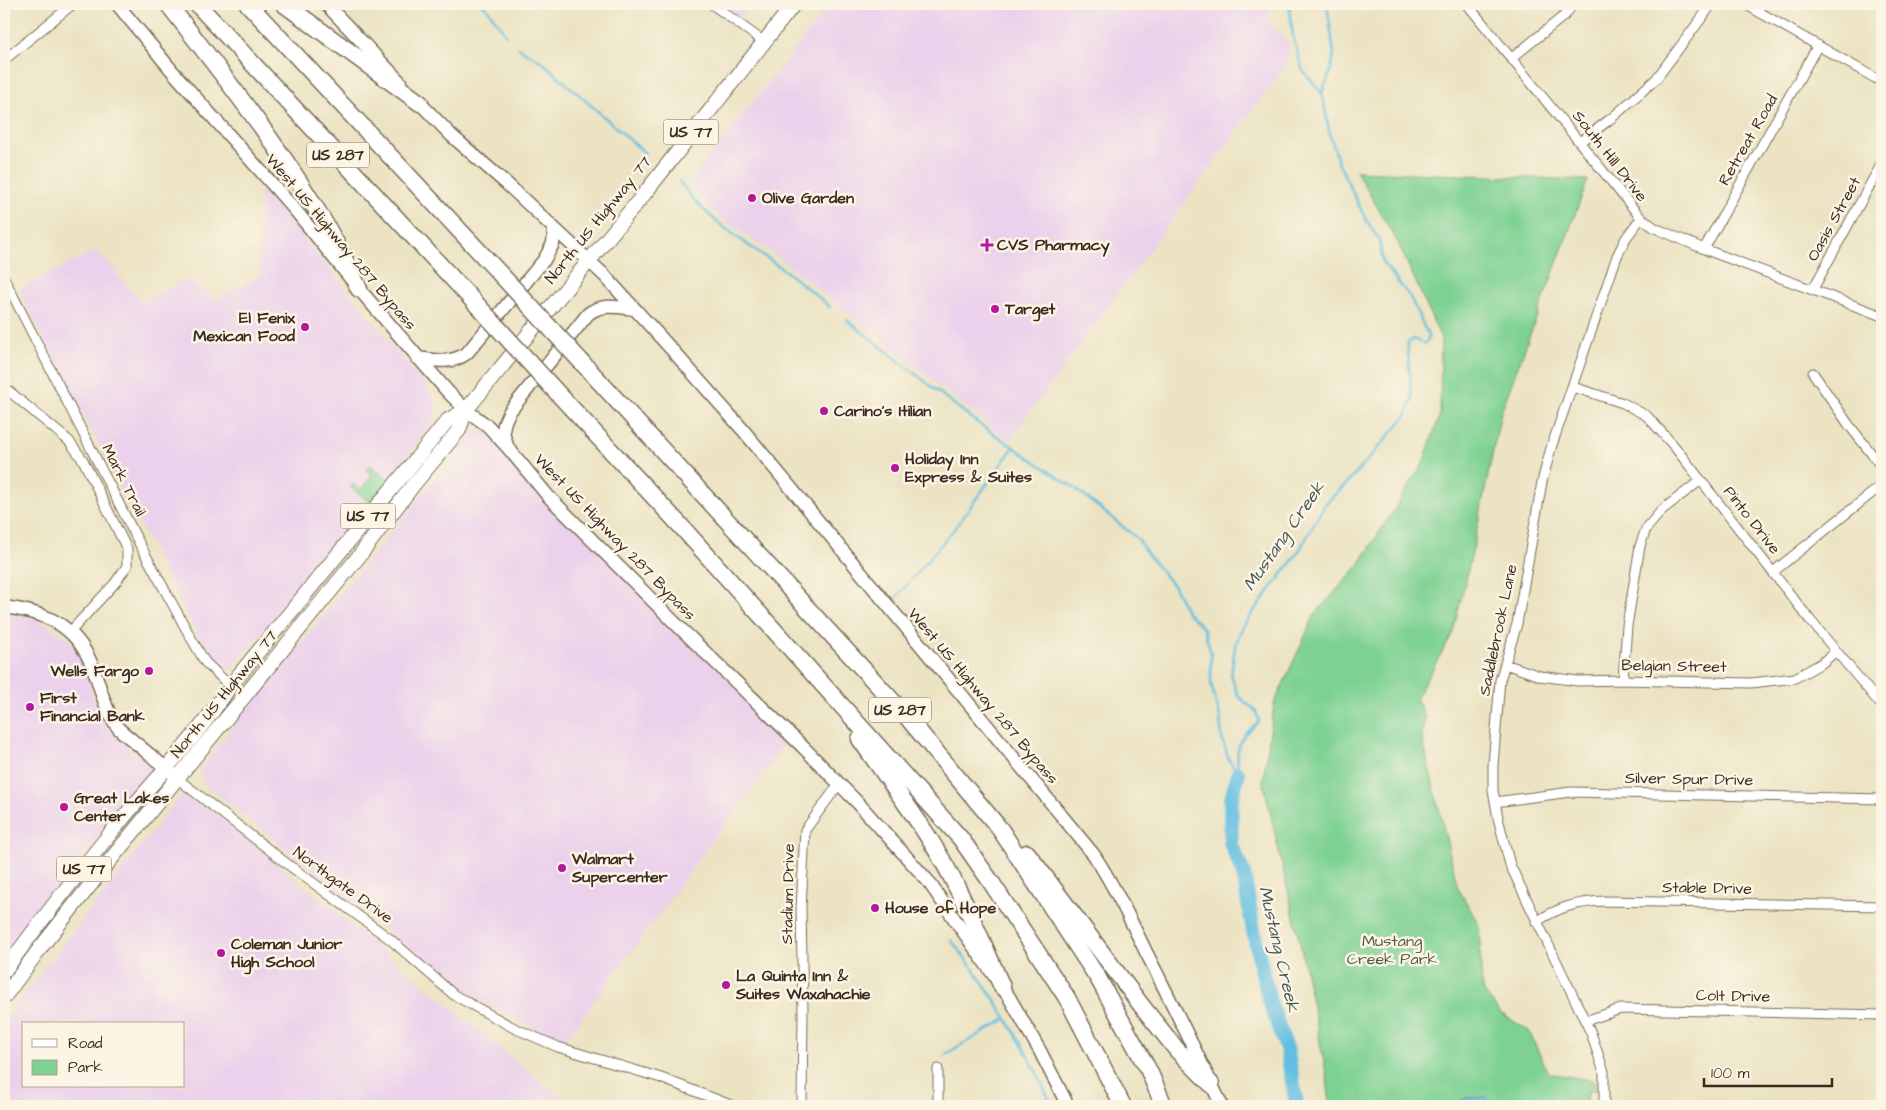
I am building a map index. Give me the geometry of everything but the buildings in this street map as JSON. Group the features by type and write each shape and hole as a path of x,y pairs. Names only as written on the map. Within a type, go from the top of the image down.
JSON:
{"highway":[{"path":"168,4 233,87 280,155 344,256 359,289"},
{"name":"US 287","path":"198,4 679,524 961,839 1066,998 1123,1106"},
{"name":"US 287","path":"248,4 577,357 907,717 1000,829 1098,978 1149,1071 1164,1106"},
{"path":"284,4 420,103"},
{"path":"827,690 950,874 1002,987"},
{"path":"986,813 1000,821 1020,843 1141,1005 1178,1050 1211,1084"}],"main road":[{"name":"West US Highway 287 Bypass","path":"117,4 173,72 296,211 417,358 466,410 488,426 554,502 839,784 928,881 1002,987 1040,1051 1068,1106"},
{"name":"West US Highway 287 Bypass","path":"326,4 452,136 604,275 635,309 743,430 1094,855 1127,912 1222,1106"},
{"name":"North US Highway 77","path":"4,997 41,947 289,643 459,430 466,410 645,193 794,4"},
{"path":"417,358 450,361 467,353 544,260 554,244 554,228"},
{"path":"509,449 503,432 506,418 588,314 607,306 635,309"},
{"name":"North US Highway 77","path":"4,971 119,824 218,704 230,686 448,420 466,410"},
{"name":"Northgate Drive","path":"4,607 28,610 47,616 70,632 80,642 87,655 105,705 115,724 178,778"},
{"path":"277,629 289,643"}],"street":[{"path":"4,60 73,4"},
{"path":"712,4 764,42"},
{"name":"South Hill Drive","path":"1467,4 1580,142 1630,207 1641,218 1655,228 1704,249 1882,316"},
{"path":"1512,58 1565,15 1573,4"},
{"path":"1580,142 1620,112 1656,79 1712,4"},
{"path":"1745,4 1882,82"},
{"name":"Retreat Road","path":"1704,249 1818,45"},
{"name":"Oasis Street","path":"1813,289 1882,163"},
{"name":"Saddlebrook Lane","path":"1604,1106 1604,1072 1600,1057 1585,1021 1510,865 1495,802 1493,765 1500,680 1518,615 1542,482 1551,448 1617,256 1626,238 1641,218"},
{"name":"Mark Trail","path":"4,278 138,541 191,638 206,662 230,686"},
{"path":"1813,373 1849,425 1882,467"},
{"name":"Pinto Drive","path":"1573,386 1623,403 1647,416 1674,446 1836,651 1882,706"},
{"path":"4,387 69,441 83,460 127,549 127,566 115,583 70,632"},
{"path":"1623,680 1627,626 1640,546 1646,529 1662,510 1701,480"},
{"path":"1773,572 1882,485"},
{"name":"Belgian Street","path":"1505,664 1540,676 1578,681 1623,680 1751,683 1795,678 1822,663 1836,651"},
{"name":"Northgate Drive","path":"178,778 290,866 390,939 454,995 514,1028 558,1047 661,1078 733,1106"},
{"name":"Stadium Drive","path":"802,1106 801,909 805,830 839,784"},
{"name":"Silver Spur Drive","path":"1495,802 1571,792 1882,799"},
{"name":"Stable Drive","path":"1536,922 1551,912 1566,906 1604,901 1882,906"},
{"name":"Colt Drive","path":"1585,1021 1621,1010 1882,1015"},
{"path":"938,1069 938,1106"}],"shaded area":[{"path":"698,4 750,4 733,26 712,11"},
{"path":"831,4 1267,4 1270,26 1290,43 1288,62 1009,441 769,250 720,217 690,190 694,176"},
{"path":"262,188 428,388 435,401 436,411 434,420 420,439 230,671 213,659 205,649 18,289 97,250 142,302 185,279 216,299 259,276 260,192"},
{"path":"480,430 489,435 787,740 565,1041 488,1006 456,986 203,783 200,768 471,433"},
{"path":"4,610 39,619 69,641 80,653 95,702 107,727 121,741 149,763 152,768 4,957"},
{"name":"Coleman Junior High School","path":"190,792 572,1106 4,1106 4,1020 182,794"}],"green space":[{"name":"Mustang Creek Park","path":"1356,171 1588,180 1501,412 1471,558 1453,633 1416,698 1425,716 1422,738 1458,888 1479,925 1482,988 1499,1012 1529,1031 1548,1073 1595,1081 1595,1091 1588,1091 1587,1106 1330,1106 1327,1077 1302,953 1263,781 1274,704 1315,614 1358,566 1423,464 1440,414 1441,338 1398,243"},
{"path":"370,465 389,480 389,487 378,500 369,502 350,487 353,484 360,490 372,475 366,470"}],"water":[{"path":"1487,1097 1497,1106 1457,1106 1466,1098"}],"waterway":[{"path":"481,4 487,8 506,35"},
{"name":"Mustang Creek","path":"1238,774 1237,756 1240,744 1246,734 1259,721 1256,711 1238,696 1231,675 1235,646 1243,626 1298,553 1325,504 1350,480 1406,416 1412,399 1407,343 1414,339 1424,344 1428,340 1428,335 1410,297 1383,263 1379,240 1365,218 1339,164 1330,135 1322,93 1303,71 1293,37 1289,4"},
{"path":"1322,93 1330,73 1334,54 1327,4"},
{"path":"519,48 542,62 645,153"},
{"path":"679,181 702,208 729,232 788,273 830,307"},
{"path":"847,320 979,424 1076,489 1138,539 1175,588 1186,611 1204,629 1211,653 1211,684 1220,717 1222,739 1229,760 1237,772"},
{"path":"896,598 955,528 1013,448"},
{"name":"Mustang Creek","path":"1238,774 1231,800 1231,844 1243,872 1255,939 1269,1000 1287,1050 1297,1106"},
{"path":"951,940 980,978 1020,1041 1052,1106"},
{"path":"944,1055 1006,1019"}],"place":[{"name":"Olive Garden","path":"752,198"},
{"name":"CVS Pharmacy","path":"987,245"},
{"name":"Target","path":"995,309"},
{"name":"El Fenix Mexican Food","path":"305,327"},
{"name":"Carino's Itilian","path":"824,411"},
{"name":"Holiday Inn Express & Suites","path":"895,468"},
{"name":"Wells Fargo","path":"149,671"},
{"name":"First Financial Bank","path":"30,707"},
{"name":"Great Lakes Center","path":"64,807"},
{"name":"Walmart Supercenter","path":"562,868"},
{"name":"House of Hope","path":"875,908"},
{"name":"Coleman Junior High School","path":"221,953"},
{"name":"La Quinta Inn & Suites Waxahachie","path":"726,985"}]}
